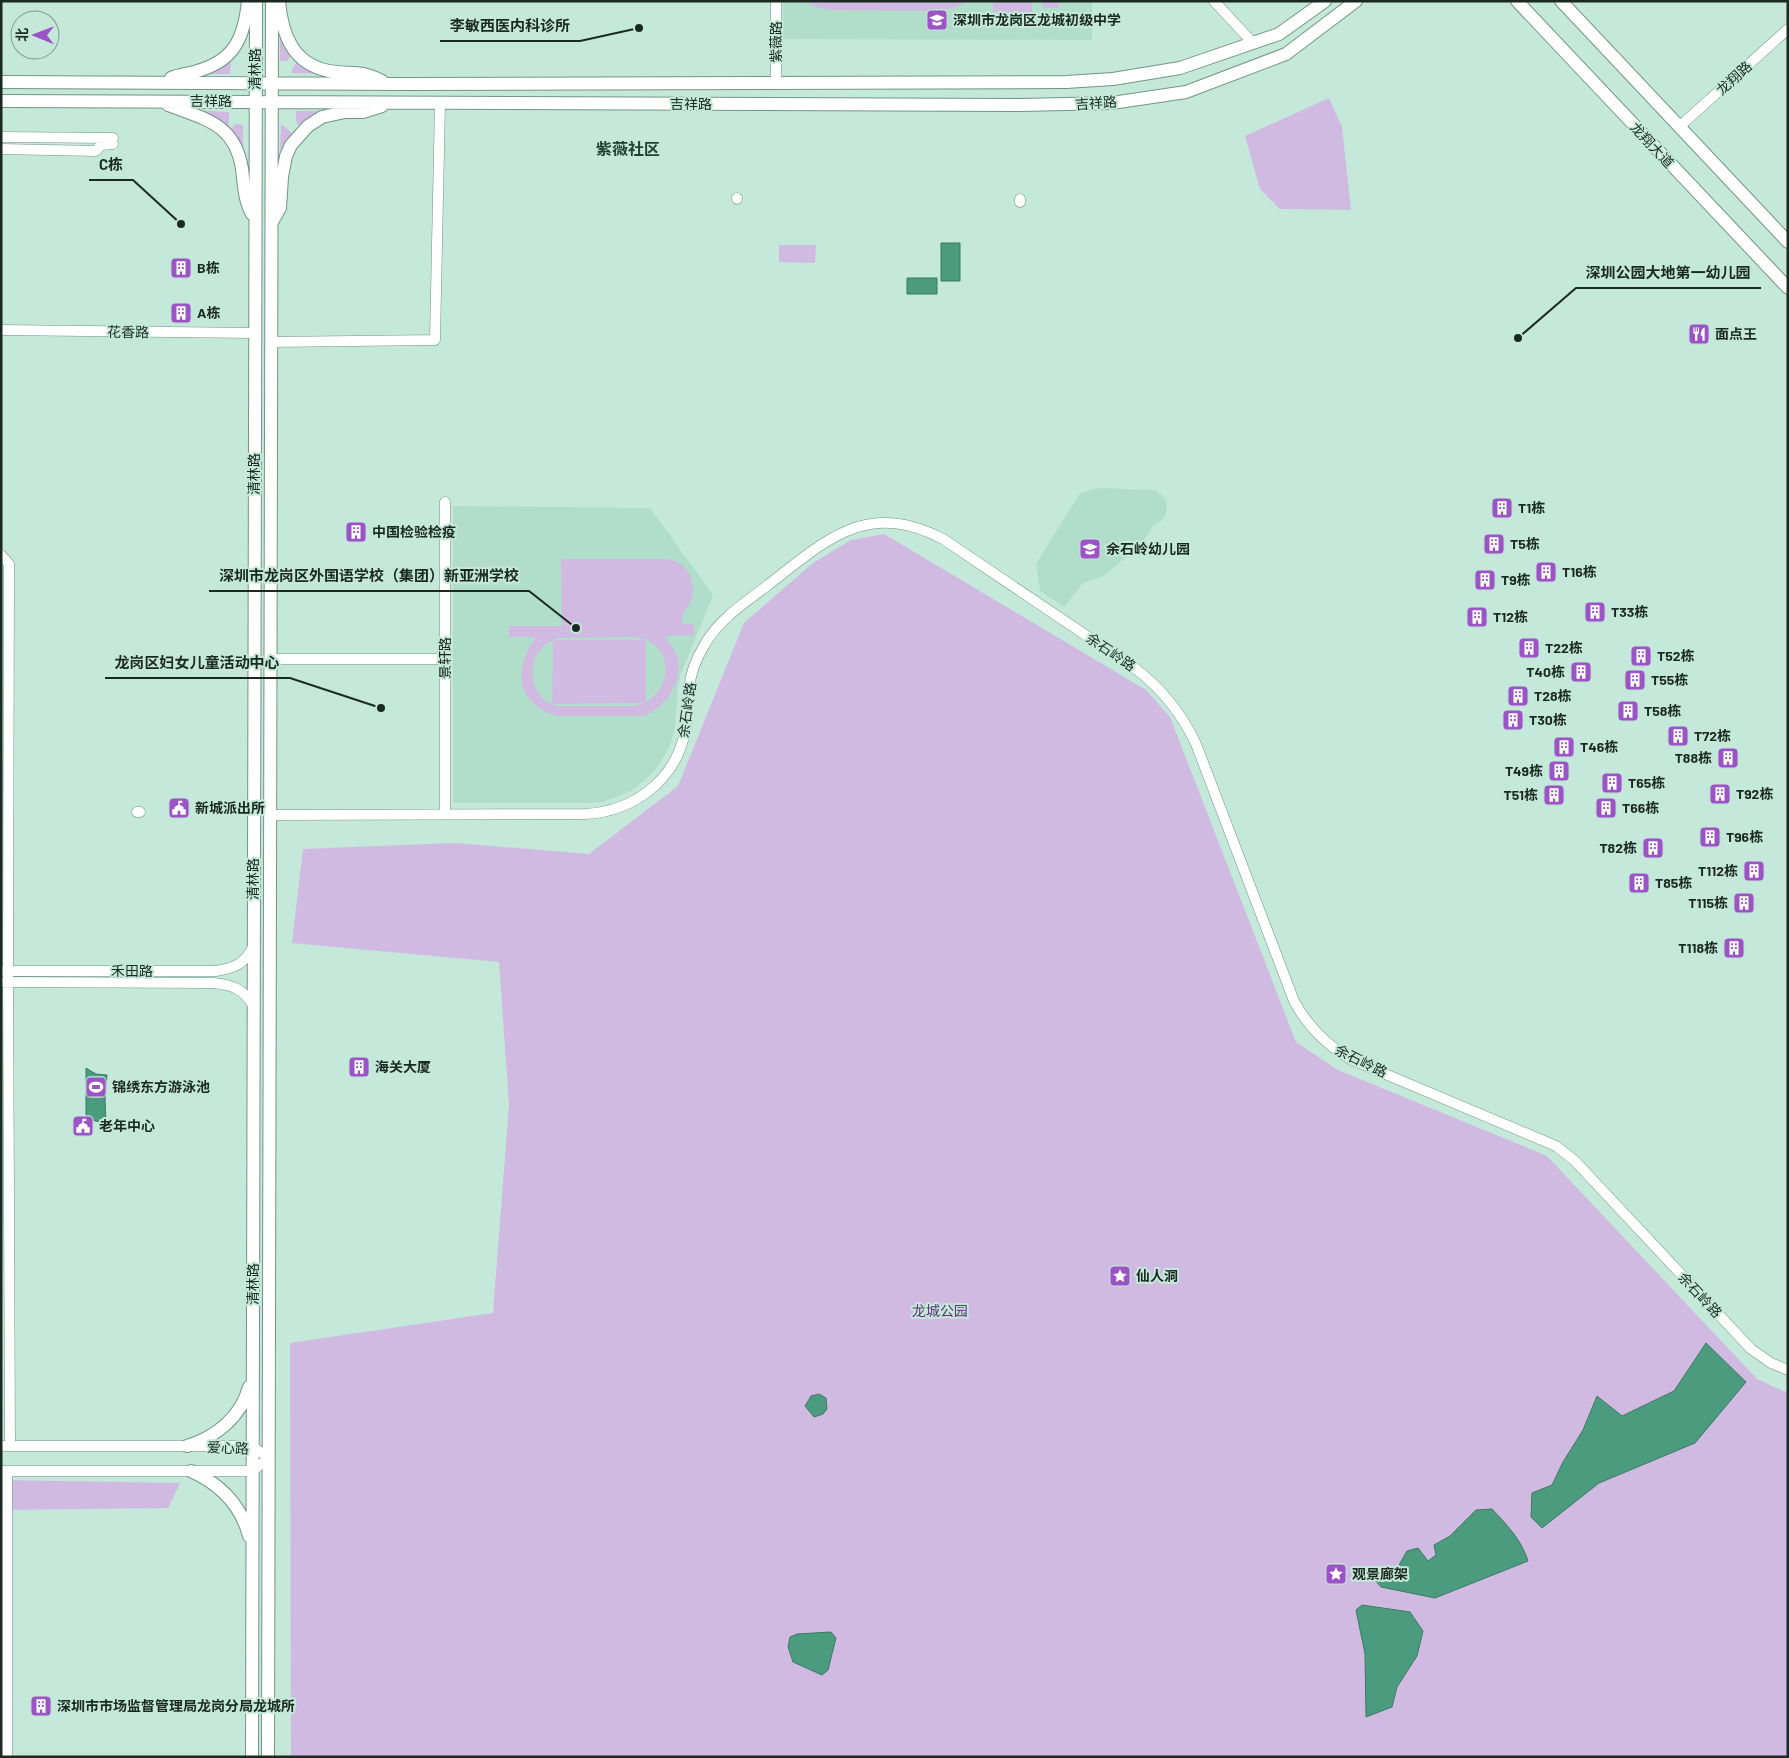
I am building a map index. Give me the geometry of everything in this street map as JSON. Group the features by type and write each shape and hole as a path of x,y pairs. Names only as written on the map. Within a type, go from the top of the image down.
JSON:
{"main road":[{"path":"159,83 214,66 231,53 239,41 246,20 248,1"},
{"name":"清林路","path":"252,1757 256,1"},
{"name":"清林路","path":"268,1757 272,1"},
{"path":"279,1 283,30 292,48 303,61 317,68 331,71 363,72 387,84"},
{"name":"吉祥路","path":"1,82 387,84 1066,82 1113,79 1180,68 1279,34 1324,1"},
{"name":"吉祥路","path":"1,101 1011,105 1112,103 1186,92 1286,54 1356,1"},
{"name":"龙翔大道","path":"1517,1 1788,288"},
{"path":"1560,1 1788,242"},
{"path":"159,101 215,123 232,141 240,157 245,198 255,221"},
{"path":"271,222 280,208 282,177 286,156 291,145 308,126 322,117 345,112 364,112 388,102"},
{"path":"255,253 260,235 263,235 265,238 266,267 271,281"},
{"path":"187,1446 200,1442 226,1426 237,1413 247,1396 252,1375"},
{"path":"192,1471 205,1477 228,1495 238,1508 246,1526 252,1548"}],"street":[{"name":"紫薇路","path":"776,1 776,83"},
{"path":"1214,1 1253,43"},
{"name":"龙翔路","path":"1680,127 1788,28"},
{"path":"271,342 436,340 440,103"},
{"path":"1,137 114,141 101,144 96,151 1,150"},
{"name":"花香路","path":"1,330 254,333"},
{"name":"景轩路","path":"445,502 445,814"},
{"name":"余石岭路","path":"270,814 586,814 610,811 632,803 660,782 674,762 686,729 689,688 695,666 708,640 725,618 820,545 841,533 863,526 887,523 910,526 933,534 948,542 1136,669 1158,687 1176,708 1196,744 1294,1001 1307,1022 1322,1040 1352,1060 1556,1146 1575,1161 1751,1349 1771,1363 1788,1370"},
{"path":"1,555 9,564 5,977 6,1446"},
{"path":"270,659 445,659"},
{"name":"禾田路","path":"5,977 216,972 238,965 247,958 253,947"},
{"name":"禾田路","path":"5,977 214,983 238,989 247,995 253,1006"},
{"name":"爱心路","path":"4,1471 252,1471 269,1458 252,1446 6,1446"},
{"path":"4,1471 7,1757"}],"shaded area":[{"name":"深圳市龙岗区龙城初级中学","path":"783,1 1092,1 1092,40 783,39"},
{"path":"941,243 960,243 960,281 941,281"},
{"path":"907,278 937,278 937,294 907,294"},
{"name":"余石岭幼儿园","path":"1098,488 1154,490 1161,494 1166,501 1167,509 1165,516 1153,526 1144,540 1102,577 1083,583 1064,607 1040,591 1036,564 1080,493"},
{"path":"453,506 650,508 713,595 681,674 678,686 675,727 671,743 655,770 631,791 602,802 453,803"},
{"name":"锦绣东方游泳池","path":"86,1068 96,1074 107,1075 106,1122 95,1121 86,1115"},
{"path":"1706,1343 1746,1382 1695,1443 1599,1483 1542,1528 1531,1517 1532,1493 1552,1485 1563,1462 1583,1430 1597,1396 1622,1416 1674,1391"},
{"path":"819,1394 826,1398 827,1409 823,1414 814,1417 805,1406 811,1396"},
{"path":"1492,1509 1517,1539 1528,1561 1435,1598 1381,1587 1376,1581 1395,1572 1407,1551 1418,1548 1428,1561 1436,1555 1434,1545 1450,1536 1476,1510"},
{"path":"1362,1605 1410,1612 1423,1631 1417,1656 1397,1687 1392,1707 1366,1717 1365,1654 1356,1610"},
{"path":"831,1632 836,1638 828,1670 822,1675 793,1662 788,1647 790,1637 797,1634"}],"green space":[{"path":"804,1 967,1 957,7 940,11 830,10 813,6"},
{"path":"993,1 1032,1 1032,13 993,12"},
{"path":"1043,1 1059,1 1059,8 1043,8"},
{"path":"280,35 283,44 291,55 287,61 280,61"},
{"path":"231,58 230,74 200,74"},
{"path":"298,61 321,74 292,73 292,69"},
{"path":"1329,98 1342,127 1351,210 1280,209 1260,189 1245,136"},
{"path":"190,110 229,112 229,123 227,127"},
{"path":"296,111 330,111 299,126 296,121"},
{"path":"235,124 243,125 243,162 230,131"},
{"path":"281,124 293,134 280,159"},
{"path":"779,245 816,245 815,263 779,262"},
{"name":"龙城公园","path":"884,534 1146,690 1170,717 1296,1042 1338,1070 1547,1156 1757,1379 1788,1393 1788,1757 291,1757 290,1343 493,1313 509,1105 499,962 292,943 303,849 455,843 589,854 678,786 744,623 813,563 851,540"},
{"path":"561,559 666,559 681,564 690,576 693,593 690,603 683,614 682,624 694,624 694,635 664,636 677,656 679,665 676,683 672,692 660,706 644,716 557,716 533,703 526,694 522,684 521,673 529,649 536,637 509,637 509,626 562,626","holes":["636,637 646,640 554,640 559,638","646,640 655,645 665,661 666,670 660,688 646,702","553,641 551,704 537,690 534,681 534,662 544,646","644,703 636,706 558,706 553,704"]},
{"path":"1,762 3,762 2,847 1,847"},
{"path":"1,1480 180,1483 168,1508 1,1510"}],"place":[{"name":"深圳市龙岗区龙城初级中学","path":"937,20"},
{"name":"李敏西医内科诊所","path":"639,28"},
{"name":"C栋","path":"181,224"},
{"name":"B栋","path":"181,268"},
{"name":"A栋","path":"181,313"},
{"name":"面点王","path":"1699,334"},
{"name":"深圳公园大地第一幼儿园","path":"1518,338"},
{"name":"T1栋","path":"1502,508"},
{"name":"中国检验检疫","path":"356,532"},
{"name":"T5栋","path":"1494,544"},
{"name":"余石岭幼儿园","path":"1090,549"},
{"name":"T16栋","path":"1546,572"},
{"name":"T9栋","path":"1485,580"},
{"name":"T33栋","path":"1595,612"},
{"name":"T12栋","path":"1477,617"},
{"name":"深圳市龙岗区外国语学校（集团）新亚洲学校","path":"576,628"},
{"name":"T22栋","path":"1529,648"},
{"name":"T52栋","path":"1641,656"},
{"name":"T40栋","path":"1581,672"},
{"name":"T55栋","path":"1635,680"},
{"name":"T28栋","path":"1518,696"},
{"name":"龙岗区妇女儿童活动中心","path":"381,708"},
{"name":"T58栋","path":"1628,711"},
{"name":"T30栋","path":"1513,720"},
{"name":"T72栋","path":"1678,736"},
{"name":"T46栋","path":"1564,747"},
{"name":"T88栋","path":"1728,758"},
{"name":"T49栋","path":"1559,771"},
{"name":"T65栋","path":"1612,783"},
{"name":"T92栋","path":"1720,794"},
{"name":"T51栋","path":"1554,795"},
{"name":"新城派出所","path":"179,808"},
{"name":"T66栋","path":"1606,808"},
{"name":"T96栋","path":"1710,837"},
{"name":"T82栋","path":"1653,848"},
{"name":"T112栋","path":"1754,871"},
{"name":"T85栋","path":"1639,883"},
{"name":"T115栋","path":"1744,903"},
{"name":"T118栋","path":"1734,948"},
{"name":"海关大厦","path":"359,1067"},
{"name":"锦绣东方游泳池","path":"96,1087"},
{"name":"老年中心","path":"83,1126"},
{"name":"仙人洞","path":"1120,1276"},
{"name":"观景廊架","path":"1336,1574"},
{"name":"深圳市市场监督管理局龙岗分局龙城所","path":"41,1706"}],"district":[{"name":"紫薇社区","path":"628,149"}]}
